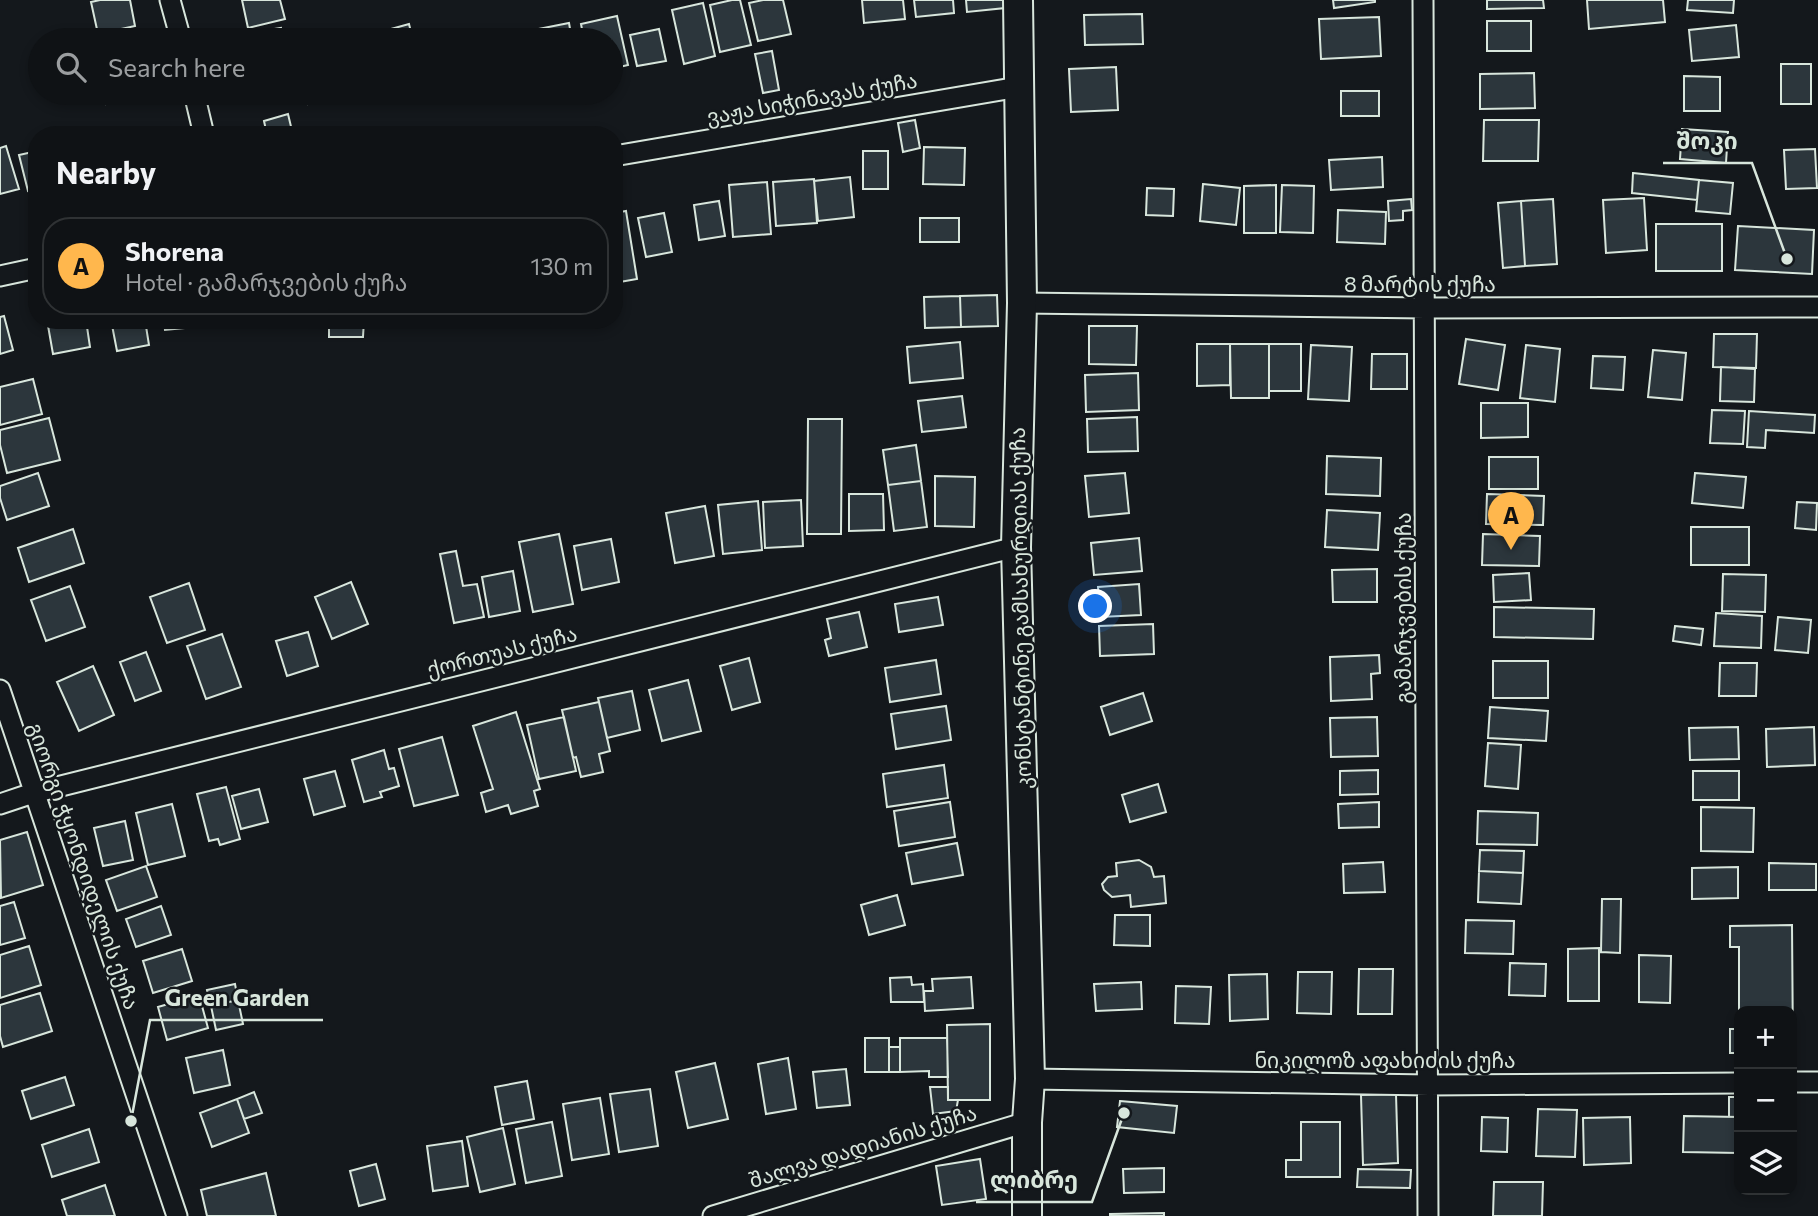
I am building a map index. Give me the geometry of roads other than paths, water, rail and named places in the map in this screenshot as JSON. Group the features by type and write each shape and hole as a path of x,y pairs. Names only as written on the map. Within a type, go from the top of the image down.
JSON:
{"main road":[{"name":"კონსტანტინე გამსახურდიას ქუჩა","path":"1018,0 1022,303 1016,547 1030,1079 1027,1216"}],"street":[{"path":"170,0 177,28"},
{"name":"გამარჯვების ქუჩა","path":"1423,0 1428,1216"},
{"name":"ვაჟა სიჭინავას ქუჩა","path":"623,154 1018,87"},
{"path":"197,105 202,126"},
{"path":"0,276 28,270"},
{"name":"8 მარტის ქუჩა","path":"1022,303 1425,308 1818,307"},
{"name":"ქორთუას ქუჩა","path":"0,804 33,793 1016,547"},
{"name":"გიორგი ჭყონდიდელის ქუჩა","path":"0,690 177,1216"},
{"name":"ნიკილოზ აფახიძის ქუჩა","path":"1030,1079 1429,1085 1734,1083"},
{"path":"1797,1082 1818,1082"},
{"name":"შალვა დადიანის ქუჩა","path":"713,1216 1027,1122"}],"place":[{"name":"შოკი","path":"1787,259"},
{"name":"Shorena","path":"1511,550"},
{"name":"ლიბრე","path":"1124,1113"},
{"name":"Green Garden","path":"131,1121"}]}
